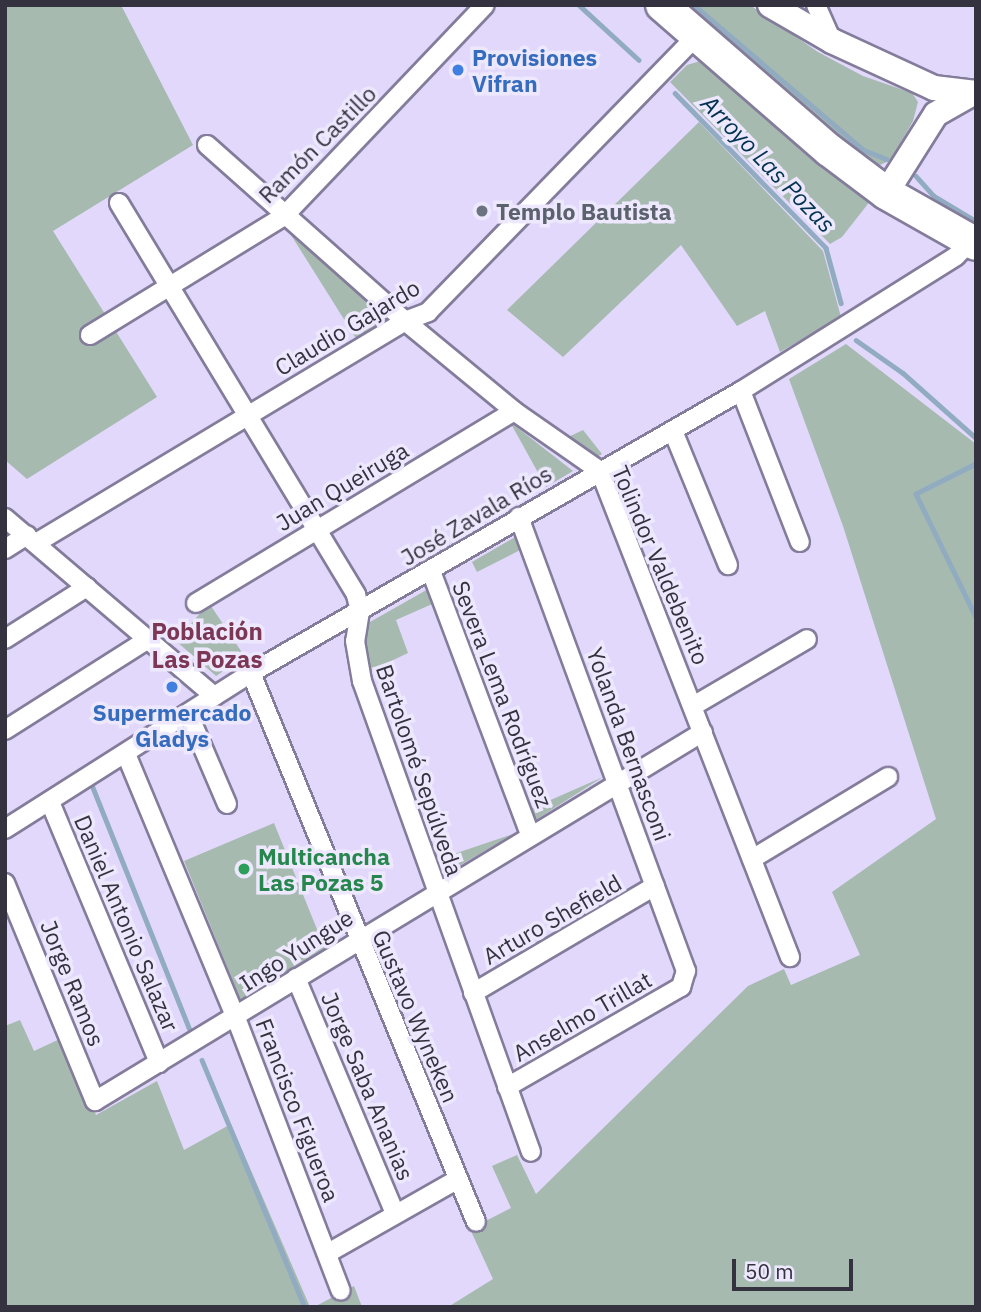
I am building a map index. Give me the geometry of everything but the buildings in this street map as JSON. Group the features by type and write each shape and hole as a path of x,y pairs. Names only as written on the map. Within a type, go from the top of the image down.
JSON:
{"highway":[{"path":"662,5 829,150 886,193 973,242"}],"street":[{"name":"Ramón Castillo","path":"90,335 284,216 485,5"},
{"path":"816,5 832,41"},
{"path":"783,8 832,41 934,88 974,93"},
{"name":"Claudio Gajardo","path":"5,549 32,539 405,321 428,312 696,36"},
{"path":"934,88 936,114"},
{"path":"886,193 936,114 974,93"},
{"name":"Tolindor Valdebenito","path":"206,145 405,321 514,411 600,471 790,957"},
{"name":"Bartolomé Sepúlveda","path":"119,203 349,580 360,611 355,641 362,681 531,1152"},
{"name":"José Zavala Ríos","path":"5,829 251,673 741,391 956,256 973,242"},
{"path":"741,391 800,542"},
{"name":"Juan Queiruga","path":"195,603 514,411"},
{"path":"673,431 728,565"},
{"name":"Yolanda Bernasconi","path":"519,517 686,971 681,987"},
{"path":"5,518 214,696"},
{"name":"Severa Lema Rodríguez","path":"431,570 530,835"},
{"path":"5,639 87,587"},
{"path":"694,706 807,639"},
{"path":"5,730 147,640"},
{"name":"Gustavo Wyneken","path":"251,673 357,939 476,1222"},
{"path":"188,713 227,804"},
{"name":"Ingo Yungue","path":"94,1101 236,1018 357,939 617,781 704,732"},
{"name":"Francisco Figueroa","path":"125,754 236,1018 341,1291"},
{"path":"752,859 888,777"},
{"name":"Daniel Antonio Salazar","path":"50,802 159,1063"},
{"name":"Jorge Ramos","path":"5,883 94,1101"},
{"name":"Arturo Shefield","path":"472,993 655,886"},
{"name":"Jorge Saba Ananias","path":"296,978 395,1214"},
{"name":"Anselmo Trillat","path":"507,1087 681,987"},
{"path":"328,1253 458,1179"}],"green space":[{"path":"5,5 121,5 193,145 53,231 157,397 27,479 5,460"},
{"path":"686,5 750,5 818,52 863,76 912,93 918,102 913,121 891,160 880,165 868,161"},
{"path":"700,61 871,200 842,237 830,244 670,82 687,65"},
{"path":"699,122 823,251 841,317 780,352 765,311 737,326 681,245 563,357 507,310"},
{"path":"286,227 391,320 357,340"},
{"path":"846,344 976,444 976,1307 448,1307 493,1279 470,1229 511,1208 492,1166 517,1155 536,1194 748,986 784,969 791,985 860,955 832,892 936,819 843,526 789,379"},
{"path":"510,422 573,471 546,487"},
{"path":"583,430 602,454 593,459 562,440"},
{"path":"517,536 522,549 477,572 472,562"},
{"path":"430,588 439,601 396,620 408,653 368,672 364,630 370,622"},
{"path":"209,603 245,657 216,676 176,641"},
{"path":"603,777 534,821 530,809"},
{"path":"274,823 325,949 243,1006 184,861"},
{"path":"513,834 449,872 442,858"},
{"path":"20,1020 34,1051 62,1038 96,1115 157,1081 184,1150 231,1124 310,1307 5,1307 5,1026"},
{"path":"354,1286 362,1307 314,1307"}],"waterway":[{"name":"Arroyo Las Pozas","path":"579,5 639,60"},
{"path":"694,5 864,150 886,159"},
{"name":"Arroyo Las Pozas","path":"675,93 826,248 841,303"},
{"path":"916,176 934,196 976,221"},
{"name":"Arroyo Las Pozas","path":"856,340 903,373 976,438"},
{"path":"976,464 916,494 976,617"},
{"path":"92,785 189,1028"},
{"path":"202,1060 305,1307"}],"place":[{"name":"Provisiones Vifran","path":"458,70"},
{"name":"Templo Bautista","path":"482,211"},
{"name":"Supermercado Gladys","path":"172,687"},
{"name":"Multicancha Las Pozas 5","path":"244,869"}],"district":[{"name":"Población Las Pozas","path":"207,646"}]}
